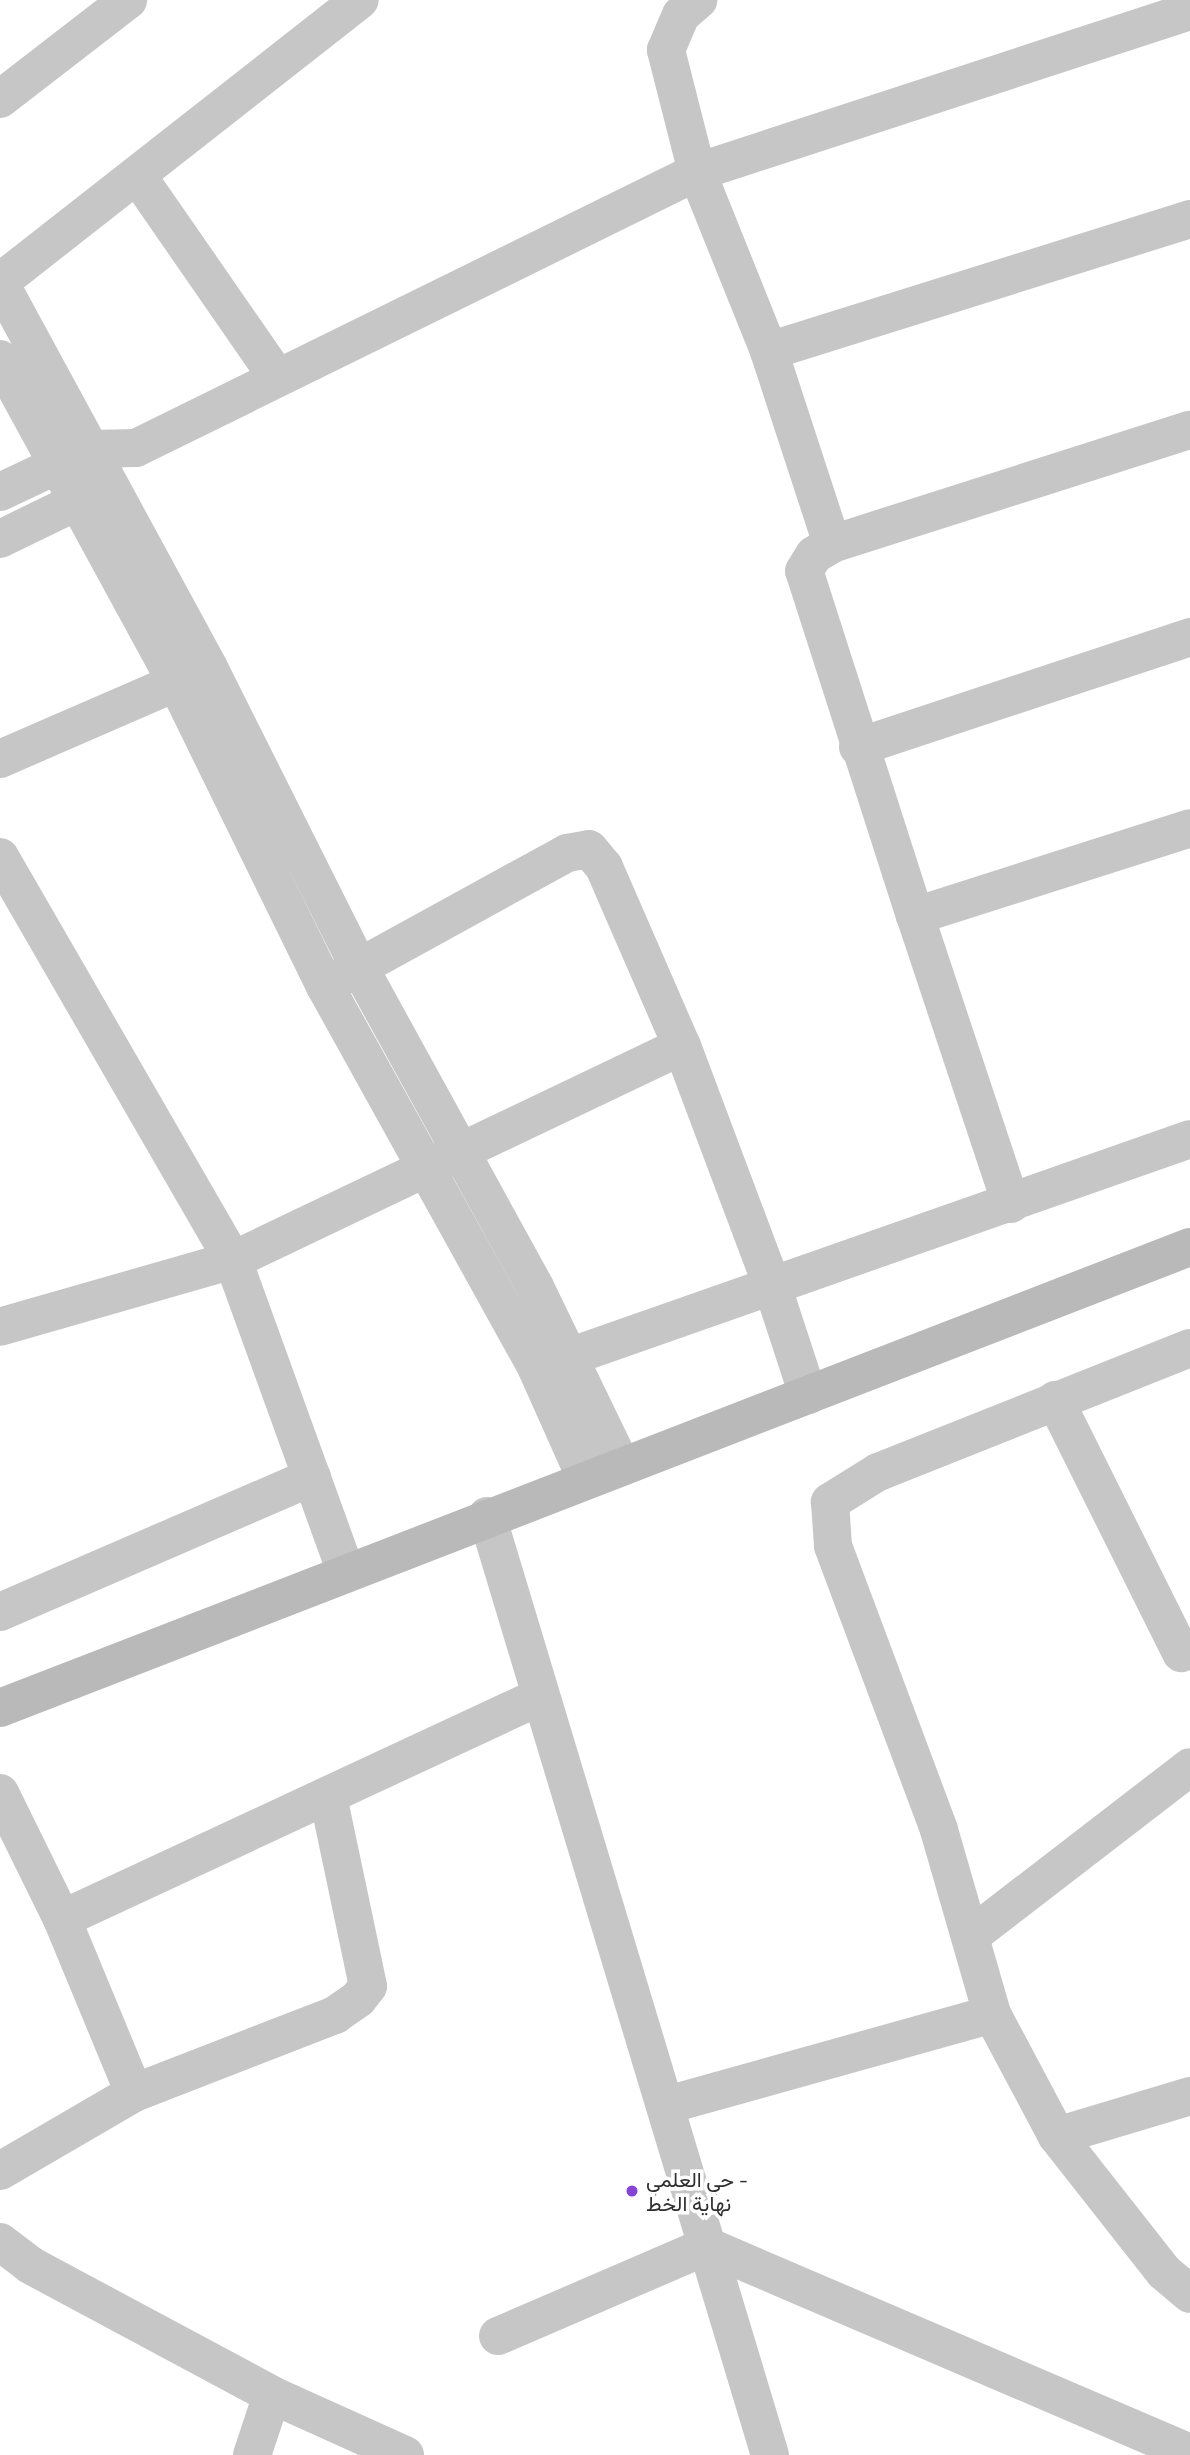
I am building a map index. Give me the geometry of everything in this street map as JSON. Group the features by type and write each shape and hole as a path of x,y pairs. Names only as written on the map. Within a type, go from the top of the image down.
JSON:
{"street":[{"path":"0,99 128,0"},
{"path":"359,0 0,282 112,485 325,986 425,1171 621,1465"},
{"path":"698,0 681,15 666,50 696,172 769,351 832,544"},
{"path":"0,492 91,449 136,448 427,301 696,172 1190,10"},
{"path":"137,175 276,376"},
{"path":"769,351 1190,219"},
{"path":"0,359 76,503 192,675 358,965 461,1152 554,1362 586,1479"},
{"path":"1011,1204 858,747 804,571 806,562 832,544 1190,430"},
{"path":"0,538 112,485 136,448"},
{"path":"858,747 1190,637"},
{"path":"0,759 192,675"},
{"path":"915,916 1190,828"},
{"path":"325,986 358,965 567,853 589,849 604,867 682,1046 772,1285 808,1395"},
{"path":"0,857 233,1260 346,1572"},
{"path":"1,1325 233,1260 425,1171 682,1046"},
{"path":"554,1362 1011,1204 1190,1139"},
{"path":"0,1708 487,1516 1190,1247"},
{"path":"1190,1348 878,1472 830,1502 833,1546 939,1830 972,1935 976,2019 1057,2136 1156,2262 1190,2294"},
{"path":"1055,1400 1187,1657"},
{"path":"0,1612 312,1477"},
{"path":"487,1516 667,2105 769,2455"},
{"path":"62,1919 541,1696"},
{"path":"972,1935 1190,1767"},
{"path":"0,1793 62,1919 134,2093"},
{"path":"0,2171 134,2093 335,2015 368,1986 328,1796"},
{"path":"667,2105 870,2051 976,2019"},
{"path":"1057,2136 1190,2096"},
{"path":"0,2242 30,2265 272,2395 405,2455"},
{"path":"498,2336 707,2246 1190,2452"},
{"path":"252,2455 272,2395"}],"place":[{"name":"حي العلمي - نهاية الخط","path":"632,2191"}]}
